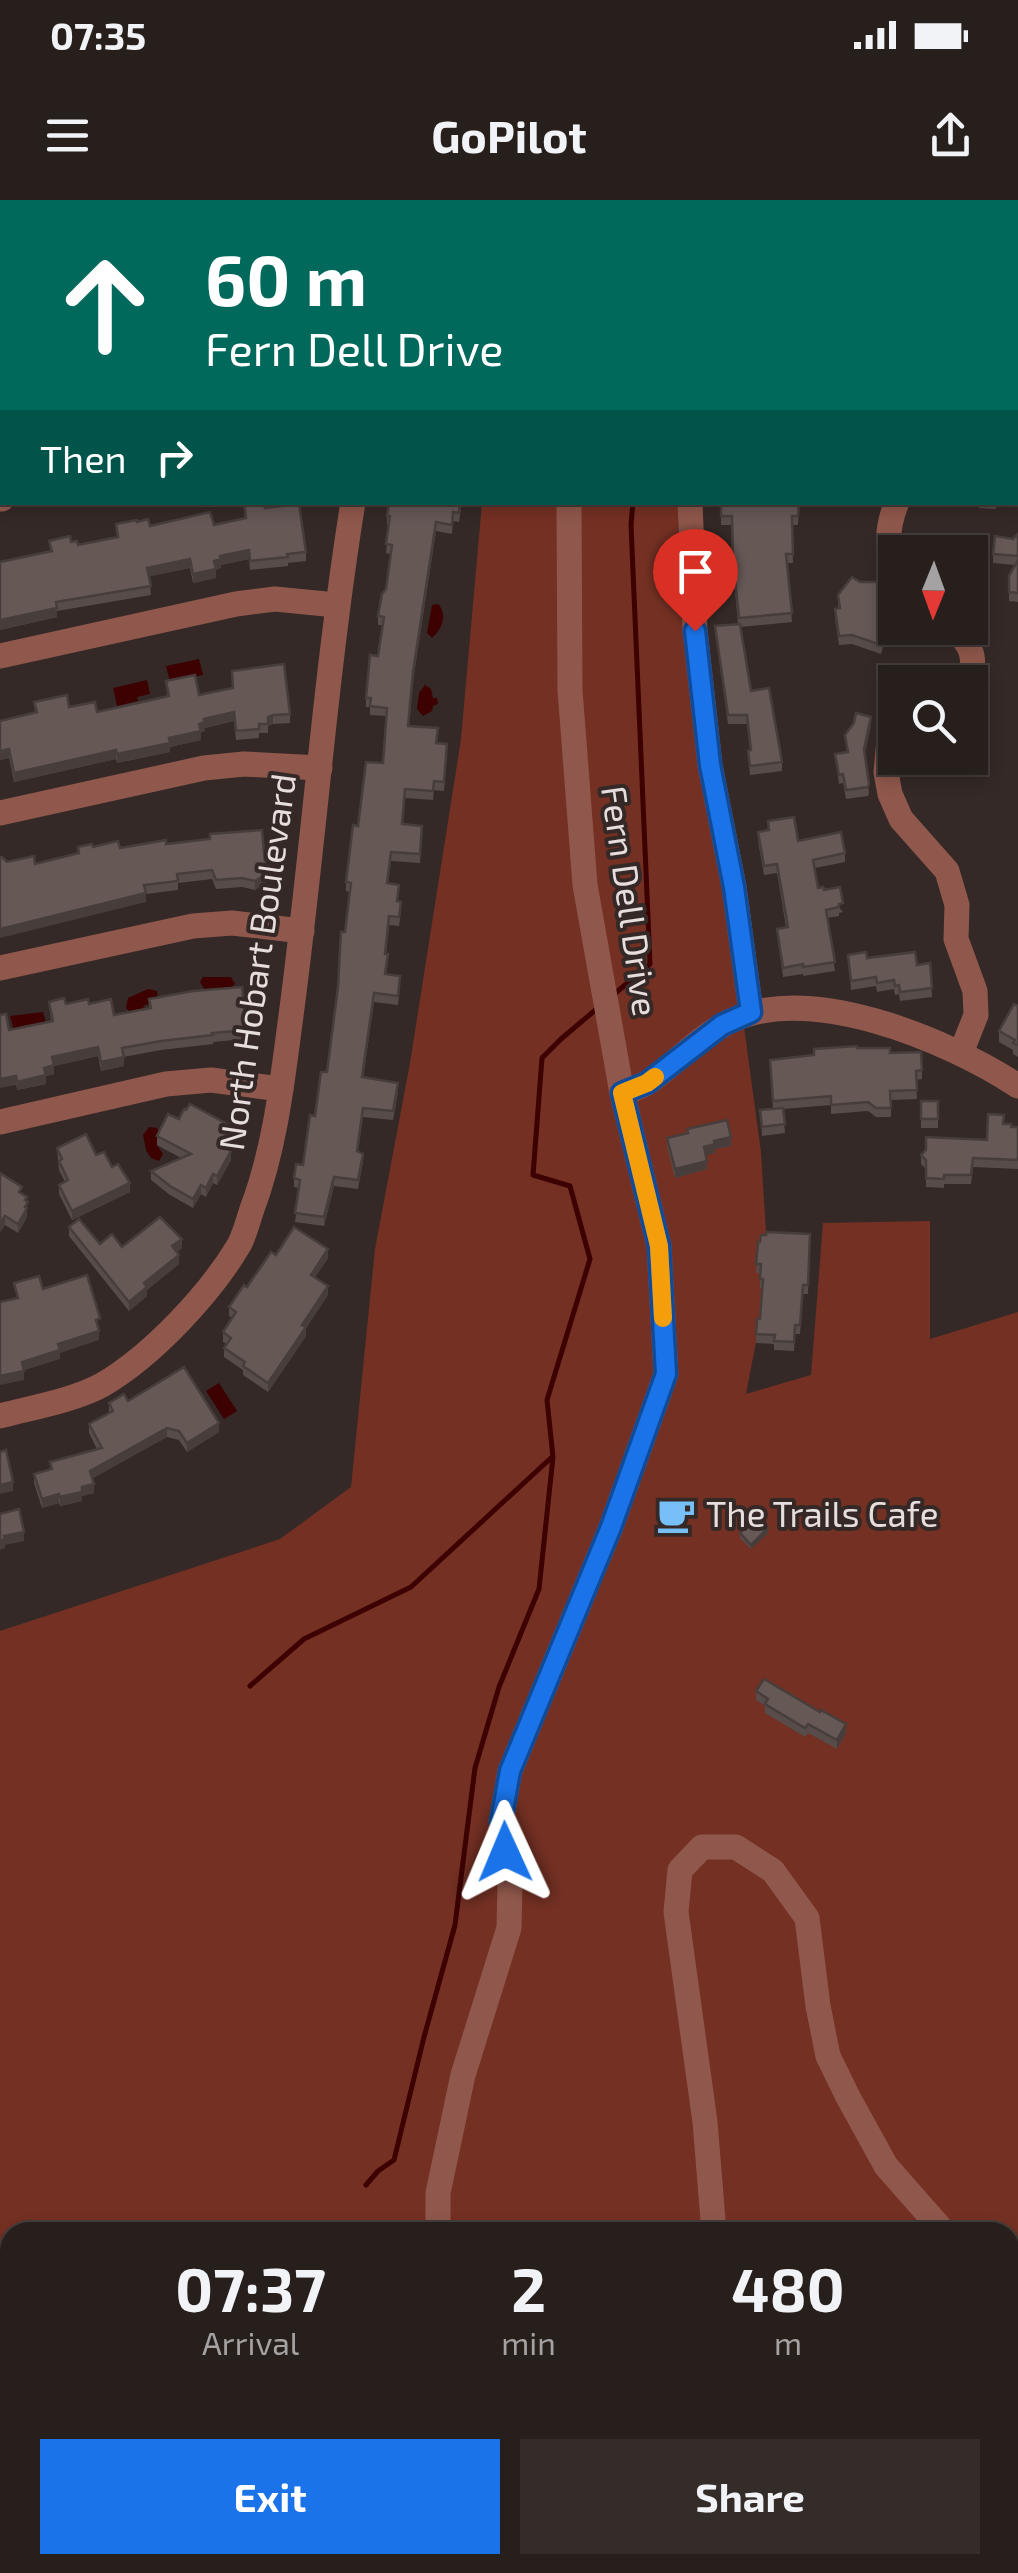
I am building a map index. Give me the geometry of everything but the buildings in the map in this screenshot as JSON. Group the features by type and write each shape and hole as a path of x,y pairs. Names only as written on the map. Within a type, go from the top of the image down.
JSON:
{"street":[{"name":"North Hobart Boulevard","path":"0,1416 100,1386 154,1346 198,1302 240,1243 262,1184 281,1089 336,605 352,505"},
{"name":"Fern Dell Drive","path":"438,2222 438,2193 462,2074 509,1928 510,1882 501,1821 510,1771 611,1527 666,1374 659,1246 622,1093 584,885 570,690 569,505"},
{"path":"690,505 695,631 710,765 734,887 751,1012"},
{"path":"888,535 888,522 896,505"},
{"path":"0,656 236,604 275,599 336,605"},
{"path":"0,813 204,768 244,764 320,768"},
{"path":"887,775 901,819 947,870 957,905 956,938 976,991 976,1015 962,1053"},
{"path":"0,968 193,926 232,923 302,930"},
{"path":"622,1093 647,1083 722,1025 751,1012 800,1008 835,1010 867,1018 962,1053 1018,1086"},
{"path":"0,1122 166,1084 211,1080 281,1089"},
{"path":"713,2222 705,2122 676,1912 680,1870 702,1847 736,1848 774,1871 806,1918 828,2056 886,2166 935,2222"}],"shaded area":[{"path":"482,505 678,505 678,564 692,705 761,1152 766,1232 762,1311 746,1394 811,1375 823,1223 930,1221 930,1339 1018,1312 1018,2222 0,2222 0,1631 280,1539 351,1487 375,1249 410,1063 461,739"},
{"path":"438,604 442,622 432,638 427,633 432,605"},
{"path":"199,659 203,675 170,681 166,666"},
{"path":"147,680 150,694 117,706 113,688"},
{"path":"425,685 438,704 423,716 417,709 419,693"},
{"path":"203,977 231,977 235,984 231,988 205,990 200,982"},
{"path":"148,989 157,991 158,1002 132,1014 126,1008 128,998"},
{"path":"43,1012 46,1023 14,1030 10,1016"},
{"path":"149,1127 157,1128 161,1136 157,1145 163,1154 159,1161 146,1150 143,1135"},
{"path":"219,1383 237,1411 224,1419 206,1391"}],"waterway":[{"path":"612,996 650,964 633,505"},
{"path":"366,2185 394,2160 455,1925 475,1768 499,1687 539,1589 553,1457 547,1400 590,1259 570,1186 533,1175 542,1058 600,1006"},
{"path":"250,1686 304,1639 411,1587 552,1457"}],"slow traffic":[{"path":"655,1077 622,1093 659,1246 663,1318"}],"place":[{"name":"The Trails Cafe","path":"676,1515"}],"route":[{"path":"505,1852 501,1821 510,1771 611,1527 666,1374 659,1246 622,1093 647,1083 722,1025 751,1012 734,887 710,765 695,631"}]}
